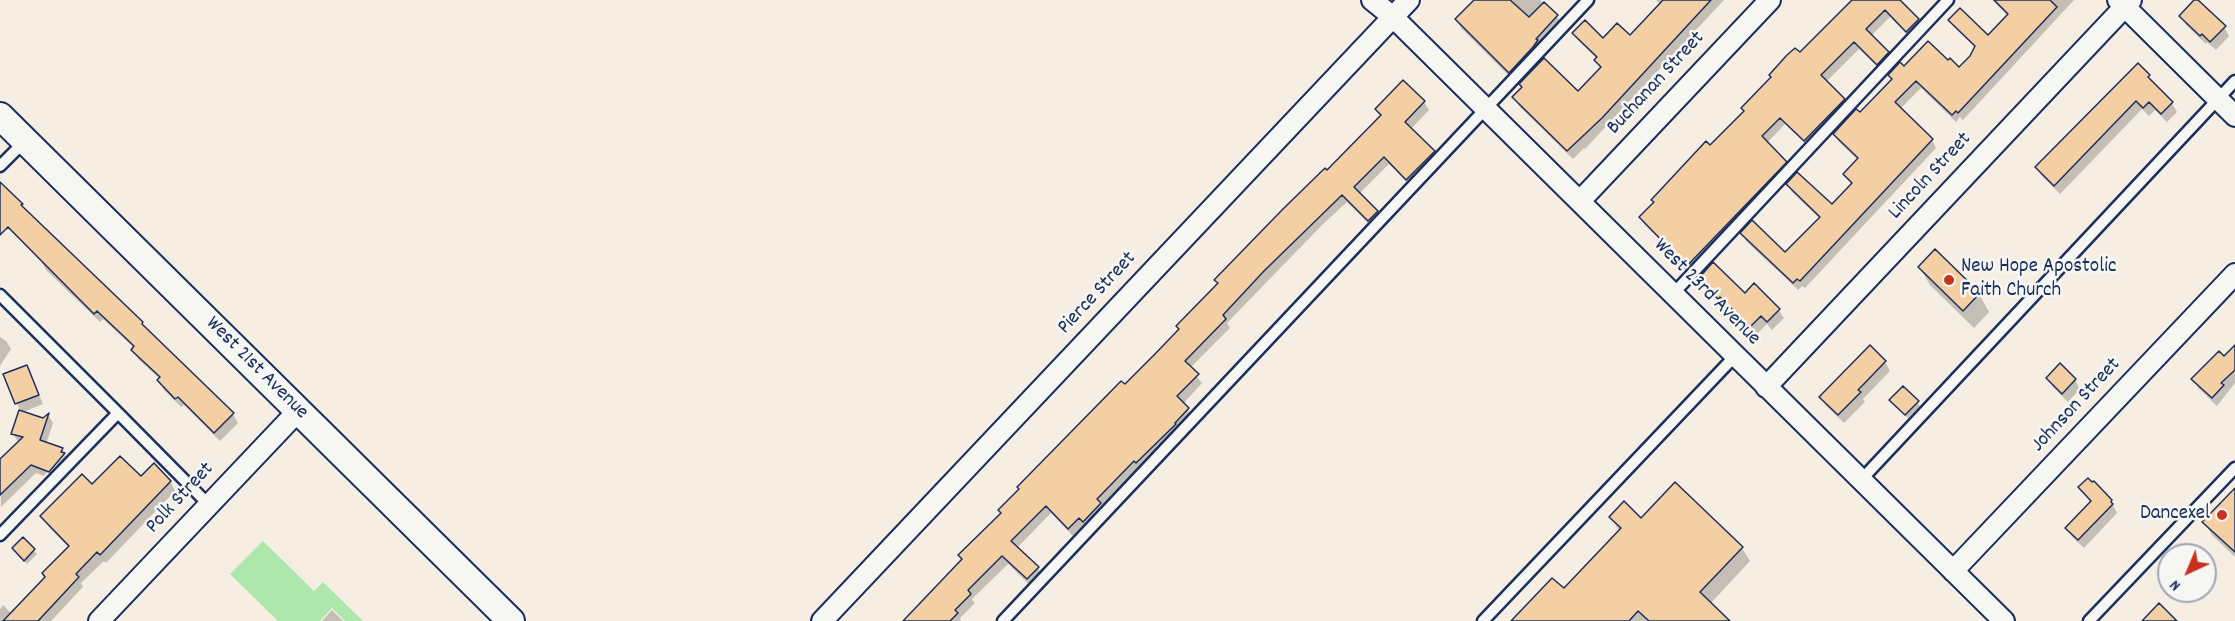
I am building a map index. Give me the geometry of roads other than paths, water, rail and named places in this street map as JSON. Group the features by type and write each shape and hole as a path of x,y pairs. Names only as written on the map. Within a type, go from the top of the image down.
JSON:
{"street":[{"name":"West 23rd Avenue","path":"1372,0 1393,17 2004,621"},
{"name":"Pierce Street","path":"822,621 1409,0"},
{"name":"Buchanan Street","path":"1580,201 1770,0"},
{"path":"2124,2 2235,116"},
{"name":"Lincoln Street","path":"1766,387 2124,2"},
{"name":"West 21st Avenue","path":"0,116 511,621"},
{"name":"Johnson Street","path":"1953,571 2235,274"},
{"name":"Polk Street","path":"99,621 298,411"}],"lane":[{"path":"1003,621 1588,0"},
{"path":"1672,294 1948,0"},
{"path":"1861,480 2235,81"},
{"path":"0,166 25,141"},
{"path":"0,295 209,505"},
{"path":"1483,621 1735,356"},
{"path":"0,535 118,413"},
{"path":"2089,621 2235,468"}],"place":[{"name":"New Hope Apostolic Faith Church","path":"1949,280"},
{"name":"Dancexel","path":"2222,515"}]}
